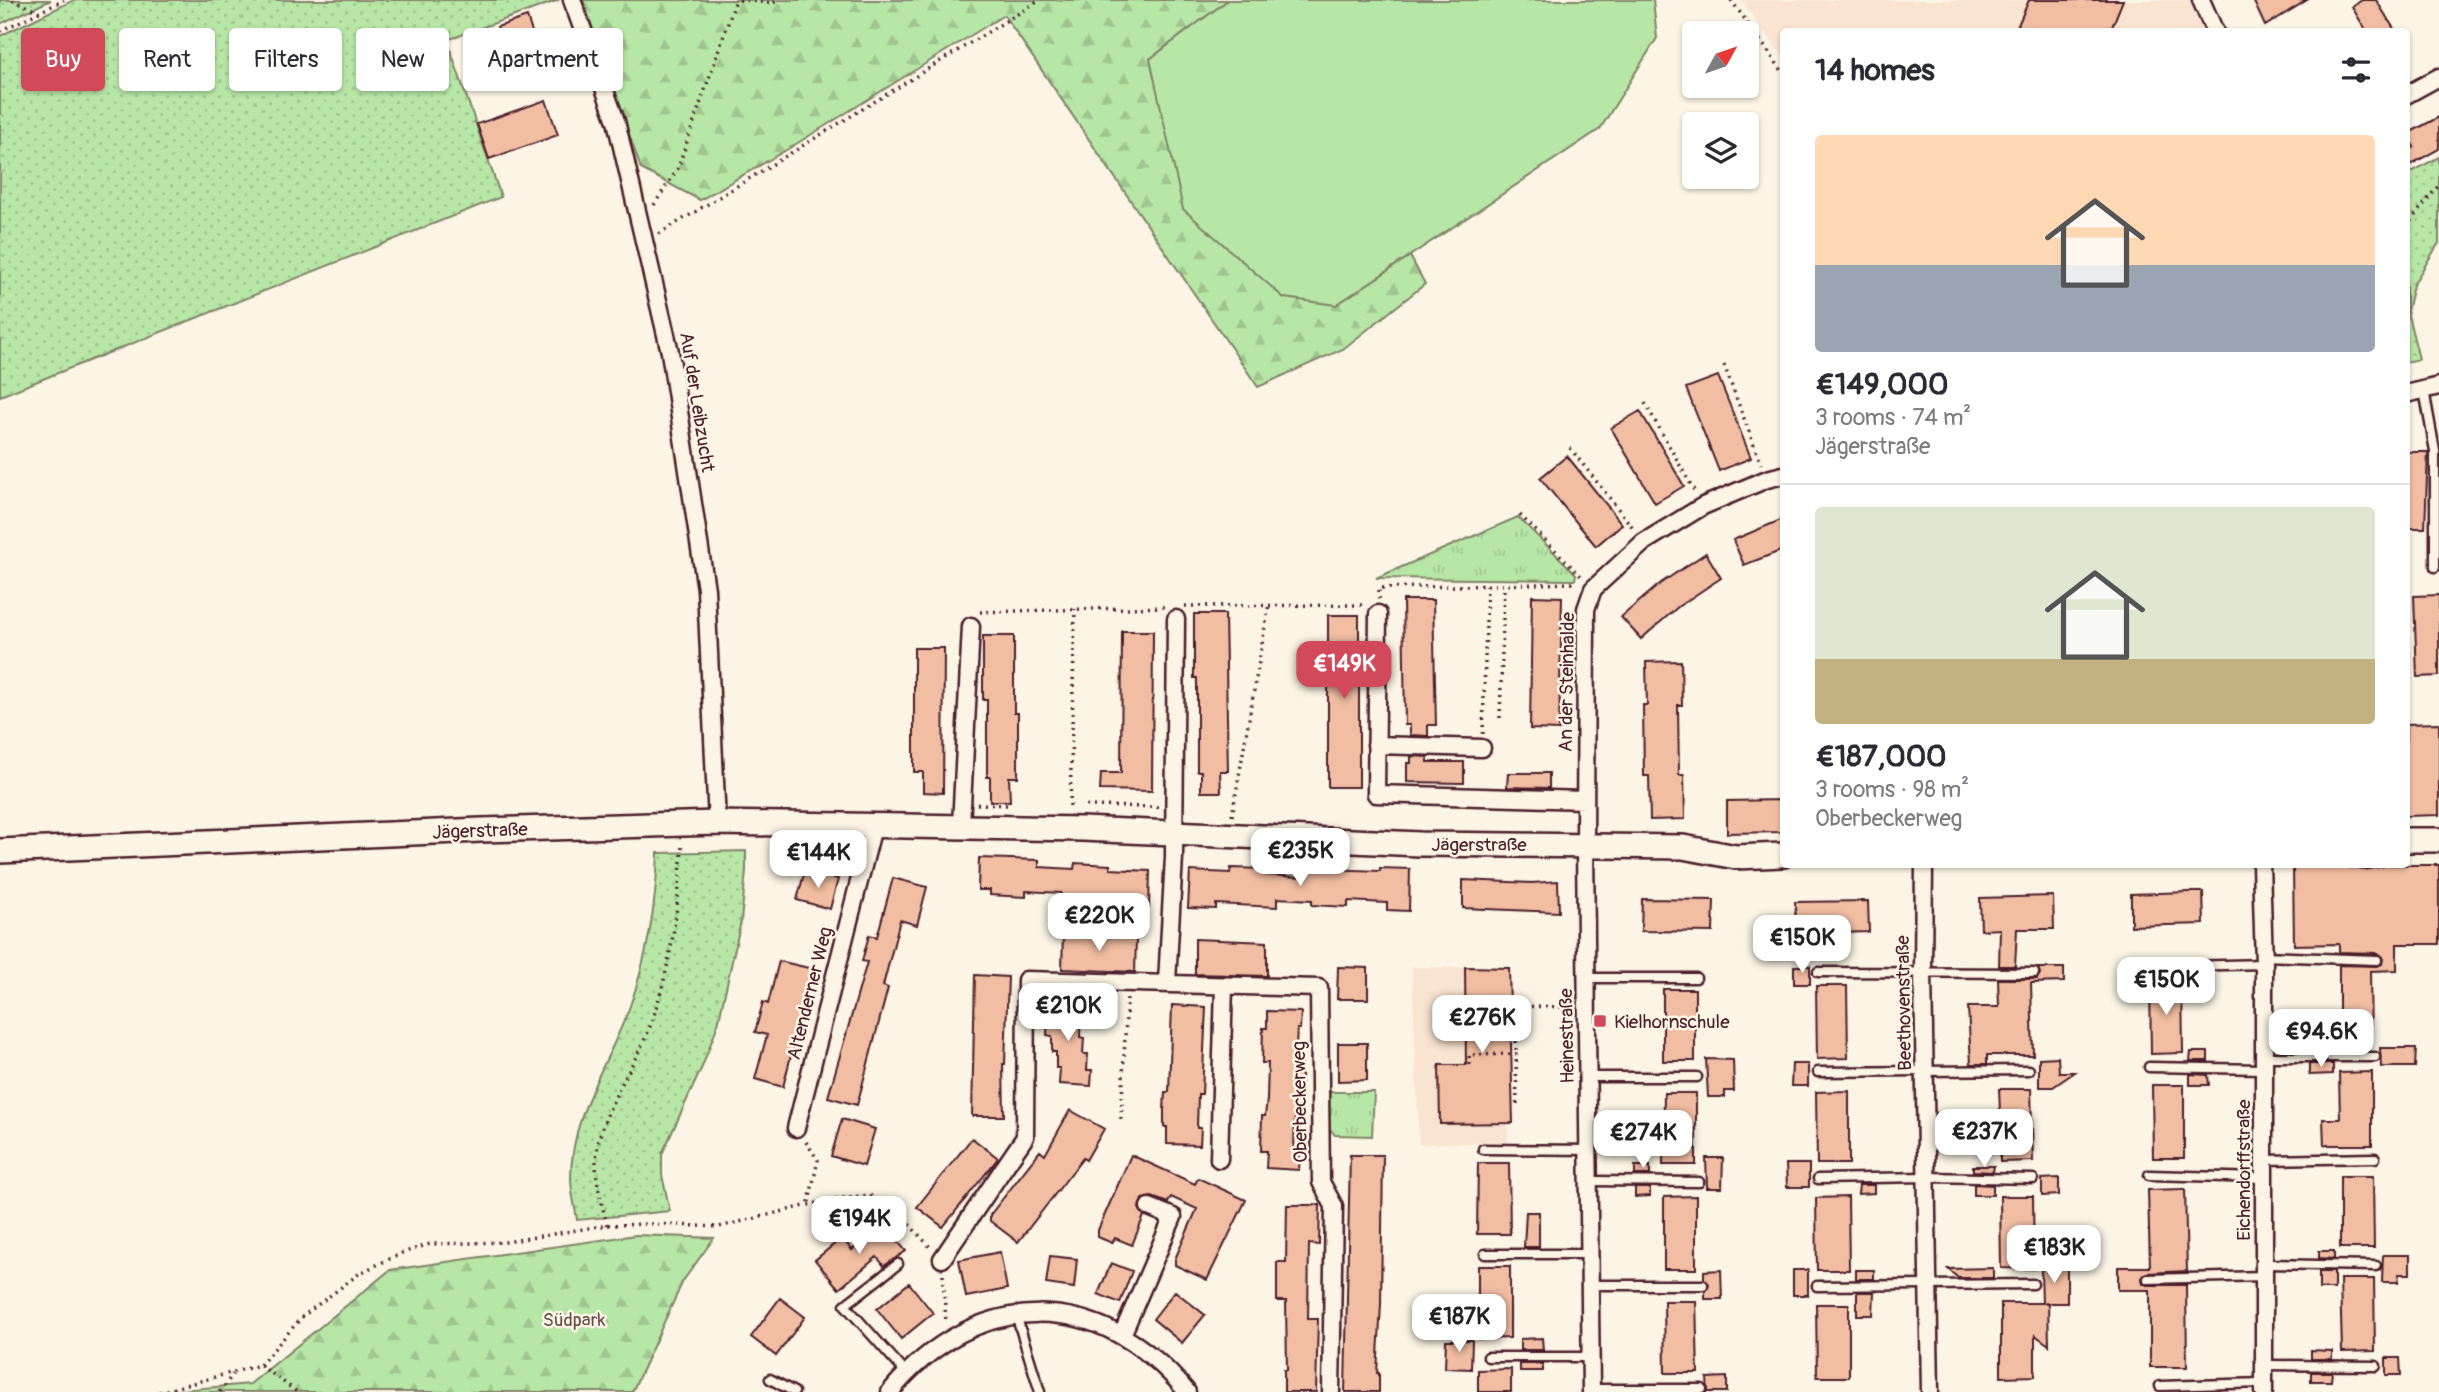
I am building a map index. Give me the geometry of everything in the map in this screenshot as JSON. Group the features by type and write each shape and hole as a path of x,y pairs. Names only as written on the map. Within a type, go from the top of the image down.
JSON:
{"street":[{"name":"Auf der Leibzucht","path":"572,0 616,121 670,352 706,589 717,822"},
{"path":"2201,0 2214,28"},
{"path":"2410,93 2439,77"},
{"path":"2410,393 2431,388"},
{"name":"An der Steinhalde","path":"1585,847 1586,609 1593,589 1644,542 1703,506 1780,476"},
{"path":"1379,609 1376,794 1585,800"},
{"path":"1167,982 1174,807 1176,619"},
{"path":"961,815 971,626"},
{"path":"1376,745 1482,748"},
{"name":"Jägerstraße","path":"0,851 717,822 873,827 961,815 1173,834 1420,844 1683,847 1736,857 1780,855"},
{"name":"Altenderner Weg","path":"796,1128 873,827"},
{"path":"2410,840 2439,840"},
{"name":"Heinestraße","path":"1585,847 1591,1390"},
{"name":"Beethovenstraße","path":"1924,868 1923,972 1930,1392"},
{"name":"Eichendorffstraße","path":"2261,868 2264,960 2264,1387"},
{"name":"Oberbeckerweg","path":"942,1259 1025,1138 1026,980 1319,988 1321,1182 1334,1206 1331,1392"},
{"path":"1219,1159 1224,986"},
{"path":"1122,1335 1172,1217 1149,1207"},
{"path":"890,1392 906,1373 947,1339 978,1324 1016,1315 1034,1314 1079,1319 1122,1335 1166,1368 1187,1392"}],"lane":[{"path":"2431,388 2435,451 2435,567"},
{"path":"2146,967 2264,960 2377,960"},
{"path":"1818,972 2034,973"},
{"path":"1586,978 1696,978"},
{"path":"2150,1067 2375,1058"},
{"path":"1818,1072 2029,1070"},
{"path":"1588,1077 1697,1077"},
{"path":"1483,1149 1589,1150"},
{"path":"2264,1160 2375,1158"},
{"path":"2149,1175 2264,1178"},
{"path":"1818,1179 2033,1179"},
{"path":"1590,1181 1699,1182"},
{"path":"1485,1254 1590,1254"},
{"path":"898,1264 845,1306 906,1373"},
{"path":"2148,1279 2264,1270 2376,1266"},
{"path":"1818,1286 2033,1284"},
{"path":"1591,1285 1703,1285"},
{"path":"1016,1315 1040,1392"},
{"path":"1488,1357 1591,1357"},
{"path":"2264,1365 2376,1366"},
{"path":"770,1379 794,1392"},
{"path":"2160,1386 2264,1387"},
{"path":"1591,1390 1702,1389"}],"path":[{"path":"12,0 40,12"},
{"path":"0,32 64,0"},
{"path":"641,224 677,168 738,0 772,3 780,0"},
{"path":"645,242 1040,0"},
{"path":"1731,0 1780,68"},
{"path":"2410,222 2439,185"},
{"path":"1724,365 1767,479"},
{"path":"1645,403 1703,506"},
{"path":"1570,448 1644,542"},
{"path":"971,626 971,612 1269,604 1379,609 1379,588 1588,583 1520,515"},
{"path":"1482,748 1487,585"},
{"path":"1500,718 1504,585"},
{"path":"1228,835 1269,604"},
{"path":"1070,806 1075,609"},
{"path":"961,815 1016,805"},
{"path":"1083,806 1174,807"},
{"path":"607,1225 597,1179 596,1158 603,1128 653,1020 664,982 678,904 683,824"},
{"path":"1121,1119 1127,981"},
{"path":"1517,1108 1513,1006 1587,1007"},
{"path":"1470,1065 1469,1055 1516,1054"},
{"path":"796,1128 818,1160 808,1206"},
{"path":"159,1392 260,1365 303,1315 360,1273 402,1253 430,1244 505,1242 607,1225 719,1227 833,1199 869,1195 894,1208 942,1259 947,1339"},
{"path":"260,1365 298,1392"},
{"path":"220,1392 234,1372"}],"shaded area":[{"path":"1741,0 2189,0 2201,28 1780,28 1780,53"},
{"path":"1412,967 1465,967 1466,1042 1507,1064 1512,1064 1513,1123 1508,1123 1508,1142 1419,1144"}],"green space":[{"path":"0,0 51,0 0,24"},
{"path":"74,0 559,0 481,28 463,28 463,34 449,39 449,28 356,28 356,91 449,91 449,46 501,197 0,396 0,36"},
{"path":"583,0 1228,0 1150,59 1336,305 1410,256 1425,284 1343,349 1258,387 1004,15 788,149 700,200 641,169 614,91 623,91 623,28 593,28"},
{"path":"1228,0 1653,0 1657,38 1600,129 1336,305 1284,298 1183,209 1150,59"},
{"path":"2439,157 2439,243 2413,285 2410,298 2410,173"},
{"path":"2410,323 2419,359 2410,361"},
{"path":"1518,517 1576,574 1575,580 1376,578"},
{"path":"746,851 741,921 718,1024 702,1067 662,1154 662,1175 670,1211 577,1220 571,1178 577,1132 636,988 650,931 658,853"},
{"path":"1328,1092 1374,1092 1372,1136 1335,1135 1327,1126"},
{"name":"Südpark","path":"636,1235 714,1238 683,1281 632,1392 159,1392 250,1384 390,1270"}],"building":[{"path":"2029,0 2123,0 2112,28 2017,28"},
{"path":"2253,0 2307,0 2265,26"},
{"path":"2362,0 2376,0 2394,28 2365,28 2352,7"},
{"path":"527,17 531,28 497,28"},
{"path":"546,100 558,135 489,159 477,124"},
{"path":"2439,117 2439,149 2410,165 2410,149 2414,147 2410,132"},
{"path":"1718,376 1751,458 1719,471 1686,388"},
{"path":"1640,411 1684,486 1655,503 1611,428"},
{"path":"2410,452 2428,452 2425,528 2410,528"},
{"path":"1567,456 1622,524 1596,546 1540,478"},
{"path":"1780,520 1780,551 1744,565 1733,540"},
{"path":"1706,553 1721,578 1679,606 1641,639 1621,617 1661,583"},
{"path":"2439,595 2439,676 2417,677 2414,596"},
{"path":"1532,596 1562,597 1559,730 1530,729"},
{"path":"1403,600 1433,600 1436,725 1428,725 1428,736 1410,735 1410,725 1405,725"},
{"path":"1194,614 1225,614 1228,771 1220,771 1221,792 1201,792 1201,771 1197,771"},
{"path":"1328,615 1359,615 1359,787 1328,787"},
{"path":"1122,631 1153,631 1152,791 1100,790 1101,773 1121,773"},
{"path":"983,636 1014,636 1014,713 1018,713 1018,777 1009,777 1010,801 990,801 990,777 987,777 987,700 983,700"},
{"path":"914,648 944,648 943,793 923,792 923,772 914,772"},
{"path":"1681,661 1682,705 1678,705 1679,775 1684,775 1685,819 1650,820 1649,776 1644,776 1643,705 1647,705 1646,662"},
{"path":"2439,723 2439,815 2410,816 2410,724"},
{"path":"1411,756 1428,757 1428,762 1464,762 1464,783 1407,782 1407,763 1411,763"},
{"path":"1508,773 1549,773 1549,788 1507,787"},
{"path":"1780,800 1780,832 1727,833 1727,801"},
{"path":"979,858 1039,860 1039,867 1074,869 1075,863 1110,865 1110,869 1150,871 1149,908 1120,907 1121,903 1061,900 1061,893 1026,891 1026,897 990,895 990,890 978,890"},
{"path":"2439,865 2439,944 2397,944 2397,970 2370,971 2371,1043 2339,1043 2339,965 2377,966 2382,964 2383,958 2377,953 2339,952 2339,944 2294,945 2293,868 2364,870"},
{"path":"1231,868 1267,869 1266,875 1301,877 1302,868 1380,871 1380,868 1410,869 1409,911 1387,910 1387,903 1348,901 1348,907 1312,905 1312,900 1277,898 1277,907 1216,904 1216,909 1188,908 1190,871 1230,873"},
{"path":"805,870 838,879 830,909 797,900"},
{"path":"893,878 927,887 917,925 900,920 883,986 888,988 857,1105 828,1097 867,962 862,961 869,935 877,937"},
{"path":"1463,880 1532,883 1558,881 1559,912 1463,908"},
{"path":"2203,892 2204,924 2131,926 2131,894"},
{"path":"2053,896 2054,929 2017,929 2015,966 1999,966 2000,929 1981,930 1980,898"},
{"path":"1642,899 1714,900 1713,932 1641,931"},
{"path":"1868,901 1869,932 1796,934 1795,902"},
{"path":"1063,934 1136,938 1135,972 1062,969"},
{"path":"1195,939 1267,942 1267,976 1195,974"},
{"path":"779,961 813,969 783,1087 755,1079 767,1035 755,1032 763,1002 768,1004"},
{"path":"1794,966 1810,966 1810,984 1794,984"},
{"path":"1338,967 1368,968 1368,999 1337,999"},
{"path":"1465,967 1509,968 1513,1123 1440,1124 1439,1065 1466,1065"},
{"path":"2038,968 2064,968 2064,982 2031,983 2033,1055 1987,1055 1987,1064 1971,1064 1968,1007 1999,1007 1998,979 2037,979 2040,974"},
{"path":"975,975 1008,977 1003,1064 1004,1116 972,1116"},
{"path":"2150,981 2182,981 2183,1053 2151,1054"},
{"path":"1816,986 1847,986 1848,1058 1817,1059"},
{"path":"1663,989 1695,989 1695,1061 1663,1061"},
{"path":"1049,1000 1081,1002 1080,1037 1084,1038 1083,1054 1088,1054 1087,1070 1092,1070 1091,1086 1059,1084 1060,1068 1056,1068 1056,1052 1052,1052 1052,1036 1047,1035"},
{"path":"1172,1005 1206,1007 1202,1094 1198,1094 1197,1128 1201,1128 1200,1145 1167,1144 1164,1110 1165,1092 1169,1092"},
{"path":"1267,1011 1301,1012 1295,1064 1301,1064 1299,1117 1295,1117 1294,1152 1300,1152 1299,1170 1266,1168 1267,1151 1261,1151 1262,1116 1265,1116 1267,1099 1268,1063 1262,1063 1263,1028 1267,1028"},
{"path":"1338,1043 1367,1043 1367,1080 1338,1081"},
{"path":"2310,1043 2332,1043 2333,1050 2310,1050"},
{"path":"2380,1048 2416,1048 2415,1067 2381,1067"},
{"path":"2191,1052 2208,1052 2208,1061 2190,1061"},
{"path":"2058,1057 2059,1072 2075,1072 2053,1087 2039,1087 2039,1058"},
{"path":"1706,1059 1733,1060 1734,1091 1725,1091 1725,1097 1708,1097"},
{"path":"1792,1064 1808,1064 1808,1086 1791,1086"},
{"path":"2309,1064 2333,1064 2333,1074 2309,1075"},
{"path":"2372,1072 2372,1145 2324,1145 2323,1119 2340,1119 2339,1073"},
{"path":"2190,1074 2208,1075 2209,1085 2190,1085"},
{"path":"2152,1085 2184,1085 2184,1158 2153,1158"},
{"path":"1999,1089 2031,1089 2033,1161 2000,1162 2000,1125 1991,1125 1990,1111 2000,1111"},
{"path":"1849,1091 1849,1164 1817,1164 1816,1092"},
{"path":"1664,1093 1696,1093 1696,1165 1663,1165"},
{"path":"1070,1110 1104,1129 1086,1160 1083,1158 1018,1242 990,1221 990,1215 1040,1151 1045,1155"},
{"path":"842,1119 875,1129 864,1166 831,1156"},
{"path":"972,1138 998,1158 943,1227 917,1207"},
{"path":"1131,1155 1195,1184 1198,1178 1246,1200 1207,1280 1175,1265 1175,1259 1197,1209 1171,1197 1168,1203 1152,1197 1142,1199 1139,1208 1144,1216 1132,1245 1115,1238 1112,1243 1098,1237 1098,1230"},
{"path":"1350,1155 1383,1155 1381,1304 1377,1373 1379,1392 1345,1392"},
{"path":"1706,1158 1723,1158 1722,1188 1707,1188"},
{"path":"1478,1163 1509,1163 1510,1234 1477,1234"},
{"path":"1786,1164 1809,1164 1809,1187 1787,1187"},
{"path":"1635,1166 1650,1166 1650,1175 1635,1175"},
{"path":"1973,1166 1994,1166 1993,1172 1973,1171"},
{"path":"2340,1176 2373,1176 2374,1248 2340,1248"},
{"path":"2059,1178 2059,1195 2042,1196 2042,1179"},
{"path":"1974,1184 1993,1185 1993,1195 1974,1195"},
{"path":"1859,1185 1874,1185 1874,1193 1858,1194"},
{"path":"1635,1188 1650,1188 1650,1196 1635,1197"},
{"path":"2185,1189 2187,1271 2147,1273 2142,1278 2147,1285 2186,1285 2187,1367 2150,1367 2150,1290 2118,1290 2118,1267 2150,1267 2148,1190"},
{"path":"1696,1196 1696,1269 1664,1269 1664,1197"},
{"path":"2000,1196 2033,1196 2034,1269 2001,1268"},
{"path":"1848,1197 1849,1270 1817,1270 1816,1198"},
{"path":"1287,1205 1320,1205 1319,1245 1309,1244 1308,1319 1318,1319 1316,1392 1284,1392 1284,1370 1287,1370 1286,1301 1277,1301 1277,1262 1286,1262"},
{"path":"1526,1212 1539,1212 1539,1247 1524,1247"},
{"path":"883,1224 906,1251 884,1266 877,1257 839,1289 815,1260 842,1238 852,1250"},
{"path":"2319,1251 2334,1251 2334,1259 2319,1258"},
{"path":"1000,1252 1007,1289 966,1297 959,1260"},
{"path":"2383,1255 2410,1255 2410,1274 2399,1274 2398,1282 2382,1282"},
{"path":"1050,1256 1077,1259 1074,1288 1046,1284"},
{"path":"1111,1263 1132,1271 1120,1303 1098,1294"},
{"path":"1478,1266 1510,1266 1510,1338 1478,1339"},
{"path":"1993,1268 1993,1278 1958,1278 1948,1269"},
{"path":"2041,1268 2067,1268 2067,1303 2042,1303"},
{"path":"1721,1270 1722,1299 1705,1299 1709,1284 1704,1279 1704,1271"},
{"path":"1793,1270 1808,1270 1808,1295 1793,1295"},
{"path":"1856,1270 1874,1270 1874,1279 1856,1279"},
{"path":"2319,1272 2334,1272 2334,1289 2319,1289"},
{"path":"2340,1279 2374,1279 2375,1351 2342,1352"},
{"path":"909,1283 933,1313 901,1339 877,1309"},
{"path":"1175,1291 1205,1315 1182,1343 1153,1319"},
{"path":"1857,1292 1874,1292 1873,1315 1857,1315"},
{"path":"780,1298 805,1317 776,1356 751,1337"},
{"path":"1664,1301 1696,1301 1698,1373 1665,1373"},
{"path":"2001,1303 2048,1303 2049,1345 2035,1335 2035,1376 2001,1377"},
{"path":"1816,1304 1849,1304 1849,1377 1817,1377"},
{"path":"1542,1338 1543,1350 1520,1350 1520,1339"},
{"path":"1446,1340 1472,1340 1471,1369 1445,1368"},
{"path":"2311,1350 2332,1351 2332,1359 2311,1359"},
{"path":"2386,1358 2400,1358 2401,1375 2386,1375"},
{"path":"1520,1364 1543,1364 1543,1371 1520,1371"},
{"path":"1511,1369 1511,1392 1478,1392 1478,1370"},
{"path":"2311,1372 2332,1372 2331,1381 2311,1381"},
{"path":"1727,1377 1727,1392 1708,1392 1707,1378"}],"place":[{"name":"Kielhornschule","path":"1600,1021"}]}
